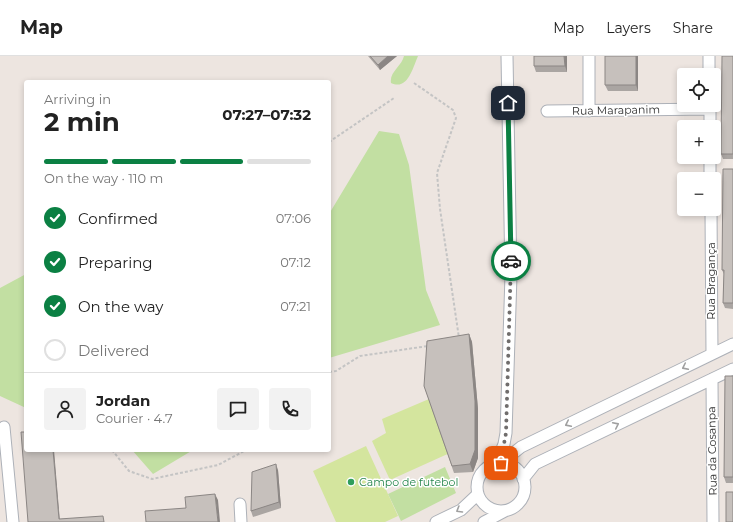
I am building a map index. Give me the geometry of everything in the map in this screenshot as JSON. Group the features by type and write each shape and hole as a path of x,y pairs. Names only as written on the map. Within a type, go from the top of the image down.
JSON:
{"street":[{"path":"499,464 506,433 511,275 507,56"},
{"path":"589,56 589,111"},
{"path":"708,56 709,68"},
{"name":"Rua Marapanim","path":"547,111 677,108"},
{"name":"Rua Bragança","path":"711,216 712,354"},
{"path":"505,511 491,510 486,506 478,494 477,484 480,475 487,468 499,464 521,447 733,344"},
{"path":"523,479 535,464 733,369"},
{"name":"Rua da Cosanpa","path":"712,379 713,522"},
{"path":"4,427 13,522"},
{"path":"484,522 512,509 522,499 524,493 523,479 514,468 499,464"},
{"path":"436,522 461,510 478,494"},
{"path":"240,504 241,522"}],"path":[{"path":"414,83 453,110 456,118 437,173 440,209 459,341"},
{"path":"331,141 394,98"},
{"path":"331,372 336,371 360,356 429,346"},
{"path":"114,452 129,471 152,479 218,465 242,452"}],"green space":[{"path":"404,56 418,56 406,81 397,85 391,83 392,76 403,60"},
{"path":"379,131 399,134 409,165 426,290 440,325 331,357 331,211"},
{"path":"24,275 24,407 0,396 0,288"},
{"path":"429,399 452,452 390,480 372,441 386,433 382,419"},
{"name":"Campo de futebol","path":"366,446 398,516 385,522 336,522 313,471"},
{"path":"134,452 190,452 153,474"},
{"path":"445,467 456,493 401,521 388,494"}],"building":[{"path":"370,56 388,56 378,65"},
{"path":"534,56 564,56 565,66 534,66"},
{"path":"605,56 636,56 636,85 605,85"},
{"path":"722,56 733,56 733,154 721,154"},
{"path":"723,169 733,169 733,303 723,303"},
{"path":"469,334 475,401 475,450 470,464 452,466 424,386 427,341"},
{"path":"725,376 733,376 733,477 724,477"},
{"path":"21,432 24,432 24,452 53,452 59,519 103,516 104,522 28,522"},
{"path":"276,464 279,502 251,511 252,472"},
{"path":"726,492 733,492 733,522 726,522"},
{"path":"215,494 218,522 146,522 145,511 186,508 185,497"}],"way so far":[{"path":"501,463 496,464 504,444 506,433 511,261"}],"place":[{"name":"Campo de futebol","path":"351,482"}],"route":[{"path":"508,103 511,261"}]}
